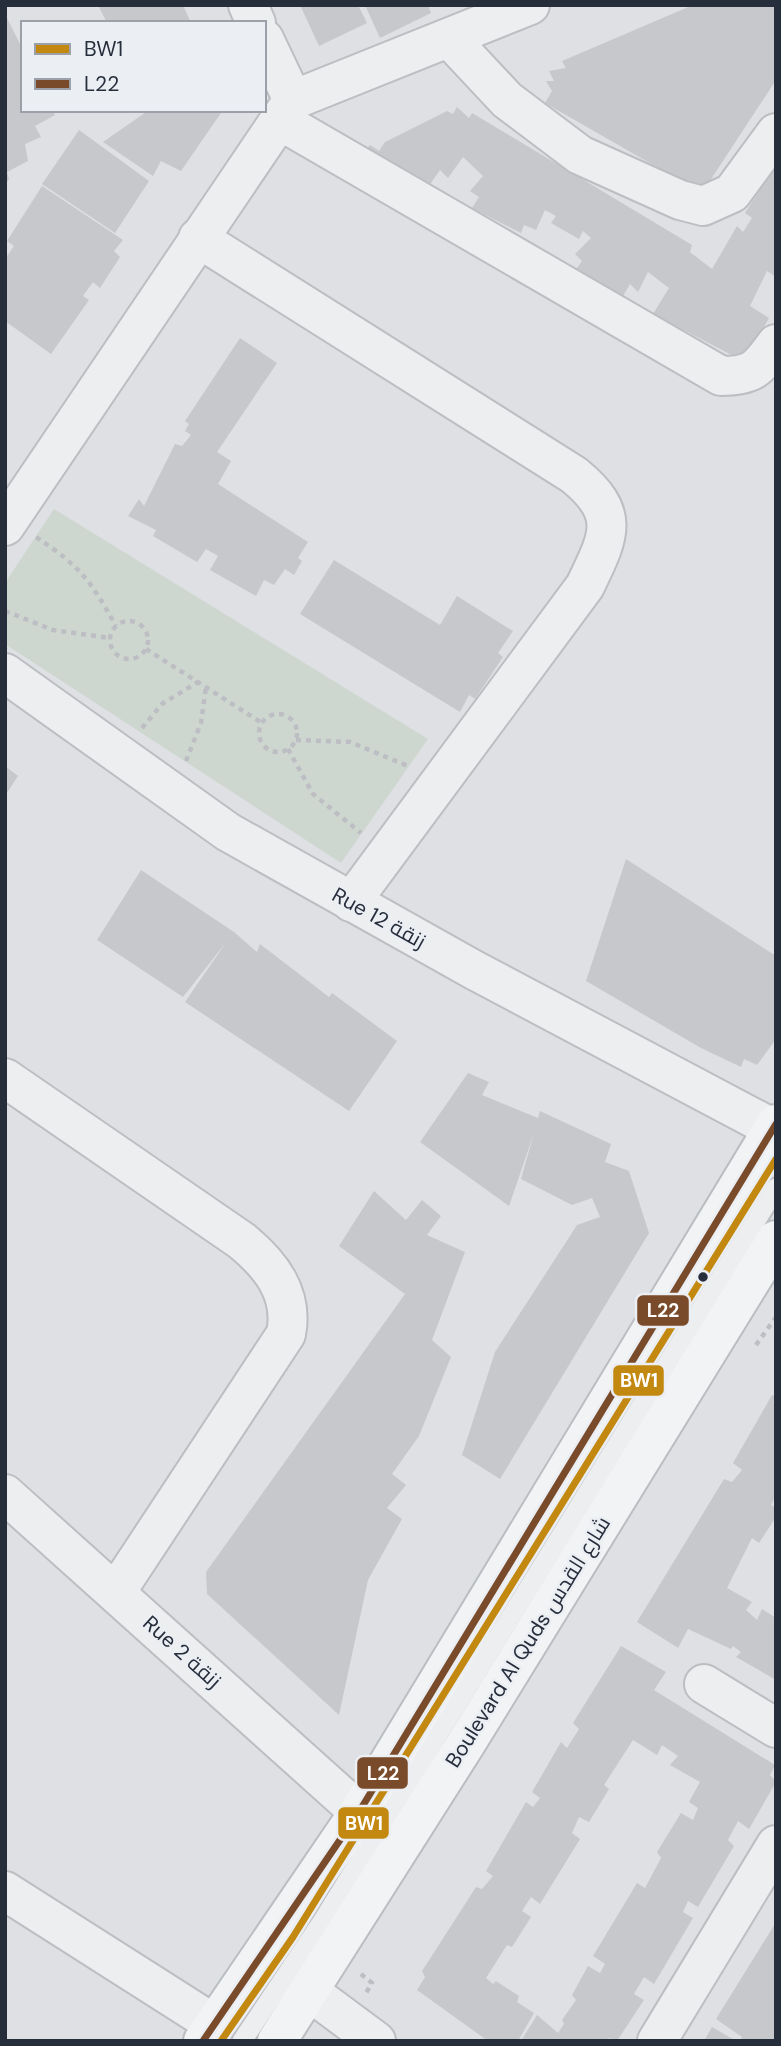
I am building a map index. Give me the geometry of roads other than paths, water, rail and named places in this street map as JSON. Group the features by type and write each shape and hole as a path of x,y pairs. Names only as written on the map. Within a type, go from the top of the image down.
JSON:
{"main road":[{"path":"220,2037 775,1135"},
{"name":"Boulevard Al Quds شارع القدس","path":"276,2041 310,1993 776,1240"}],"street":[{"path":"248,5 255,21"},
{"path":"20,532 198,238 286,110 530,5"},
{"path":"449,38 507,100 580,155 680,200 703,206 732,193 776,133"},
{"path":"266,46 286,110 721,376 741,376 755,370 776,344"},
{"path":"198,238 573,475 595,493 603,505 606,535 585,586 351,902"},
{"name":"Rue 12 زنقة","path":"5,673 228,832 775,1135"},
{"path":"5,1078 242,1241 264,1259 286,1300 290,1317 286,1334 116,1592"},
{"name":"Rue 2 زنقة","path":"5,1494 359,1812"},
{"path":"704,1684 776,1728"},
{"path":"657,2041 776,1845"},
{"path":"5,1891 220,2037"},
{"path":"310,1993 376,2041"}],"lane":[{"path":"220,2037 293,1937 775,1135"},
{"path":"220,2037 322,1922 776,1188"}]}
